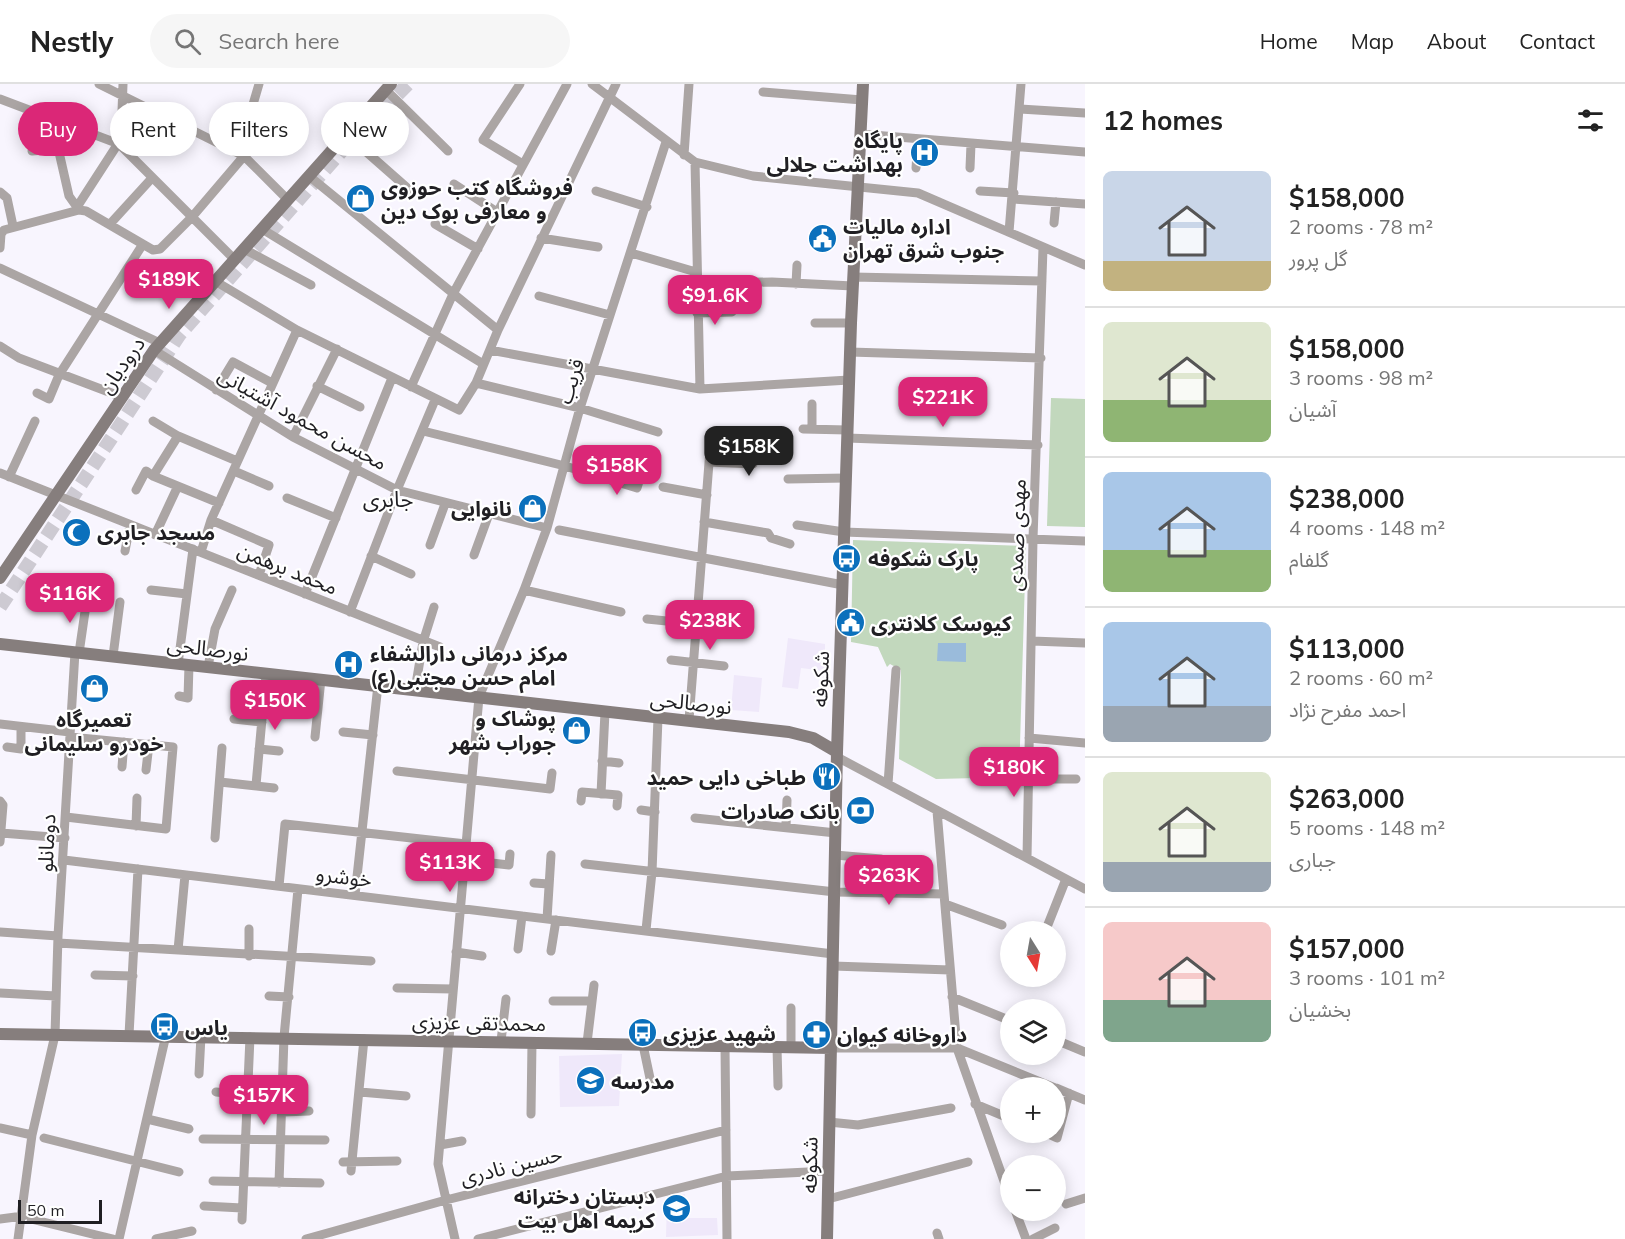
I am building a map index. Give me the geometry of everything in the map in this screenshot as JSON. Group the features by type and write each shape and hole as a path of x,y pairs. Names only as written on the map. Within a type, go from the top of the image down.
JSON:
{"main road":[{"name":"شکوفه","path":"827,1239 837,755 851,323 863,84"},
{"name":"درودیان","path":"373,102 386,86"},
{"name":"درودیان","path":"2,571 56,496 157,346 327,156"},
{"name":"نورصالحی","path":"0,644 795,733 813,738 837,755"},
{"name":"محمدتقی عزیزی","path":"0,1034 831,1048"}],"street":[{"path":"99,84 123,89 209,136"},
{"path":"255,102 259,84"},
{"path":"520,84 483,140 523,164"},
{"path":"411,387 453,294 567,84"},
{"path":"592,84 695,162 753,176 925,195 1085,265"},
{"path":"215,281 297,330 435,400 457,410 461,409 476,383 541,238 616,84"},
{"path":"684,154 689,84"},
{"path":"1009,232 1022,84"},
{"path":"386,86 448,151"},
{"path":"763,92 862,100"},
{"path":"0,99 18,105"},
{"path":"1020,109 1085,113"},
{"path":"860,134 1085,152"},
{"path":"916,168 918,139"},
{"name":"قریب","path":"455,1239 438,1164 479,697 524,590 547,528 580,408 666,142"},
{"path":"970,168 971,144"},
{"path":"60,156 69,196 78,208 153,250 160,249 192,217 240,156"},
{"path":"0,248 2,231 78,208 110,156"},
{"path":"130,156 234,259"},
{"path":"244,156 288,200"},
{"path":"371,156 413,193"},
{"path":"695,162 700,389"},
{"path":"309,176 498,330"},
{"path":"110,224 153,178"},
{"path":"454,184 498,212"},
{"path":"596,191 646,207"},
{"path":"980,191 1085,204"},
{"path":"0,192 7,198 13,226"},
{"path":"1054,223 1056,202"},
{"path":"435,224 478,249"},
{"path":"262,229 480,362"},
{"path":"541,238 598,247"},
{"path":"37,393 49,399 59,375 143,244"},
{"name":"مهدی صمدی","path":"1027,858 1033,539 1043,248"},
{"path":"244,249 312,285"},
{"path":"632,253 696,272"},
{"path":"796,284 797,265"},
{"name":"محسن محمود آشتیانی","path":"0,268 99,315 157,346 216,390 258,416 293,437 397,490 547,528"},
{"path":"696,283 1042,281"},
{"path":"743,282 743,304"},
{"path":"539,296 610,315"},
{"path":"697,313 732,312"},
{"path":"815,323 851,323"},
{"path":"179,696 188,698 183,664 187,594 197,551 297,330"},
{"path":"0,346 19,358 59,375 122,397"},
{"path":"293,437 337,349"},
{"path":"490,350 700,389 849,380"},
{"path":"850,352 1041,358"},
{"path":"216,390 233,362 272,383"},
{"path":"305,594 392,378"},
{"path":"476,383 580,408 658,432"},
{"path":"317,386 360,406"},
{"path":"350,612 435,400"},
{"path":"812,404 807,429 848,434 1038,445"},
{"path":"5,475 35,421"},
{"path":"153,421 178,436 237,461"},
{"path":"423,430 565,466 637,488 643,468"},
{"path":"153,476 178,436"},
{"path":"689,720 711,437"},
{"path":"710,462 753,464 754,448"},
{"path":"136,490 146,471 177,488 219,503"},
{"path":"234,471 269,486"},
{"name":"محمد برهمن","path":"5,475 440,647"},
{"path":"789,479 846,478"},
{"path":"663,487 707,495"},
{"path":"154,535 177,488"},
{"path":"287,498 336,519"},
{"path":"430,546 445,504"},
{"path":"474,555 489,514"},
{"path":"211,520 269,545 259,575"},
{"path":"704,522 768,533 771,538 790,544"},
{"path":"125,551 130,525"},
{"path":"798,525 844,532 1085,541"},
{"path":"559,531 843,585"},
{"path":"371,556 411,574"},
{"path":"151,590 187,594"},
{"path":"208,667 214,629 232,590"},
{"path":"524,590 621,612"},
{"name":"دومانلو","path":"18,1239 27,1218 32,1135 55,1035 70,734 77,653 87,598"},
{"path":"113,656 120,602"},
{"path":"415,690 423,642 434,607"},
{"path":"647,619 696,624"},
{"path":"1032,641 1085,643"},
{"path":"671,660 724,666"},
{"path":"888,784 896,670"},
{"path":"256,785 266,675"},
{"path":"315,737 321,679"},
{"path":"355,896 378,685"},
{"path":"601,794 605,712"},
{"path":"646,930 652,872 658,718"},
{"path":"234,719 262,722"},
{"path":"0,724 173,747 166,829 66,817"},
{"path":"8,747 21,749 21,727"},
{"path":"343,732 373,735"},
{"path":"1029,738 1085,743"},
{"path":"122,767 124,742"},
{"path":"146,770 149,744"},
{"path":"215,838 222,748"},
{"path":"259,749 279,751"},
{"path":"837,755 1085,889"},
{"path":"602,761 619,763"},
{"path":"397,771 550,789 552,773"},
{"path":"1028,780 1076,779"},
{"path":"220,782 274,788"},
{"path":"581,797 601,794 618,795 618,806"},
{"path":"136,826 137,798"},
{"path":"786,827 787,800"},
{"path":"0,801 3,805 1,838 65,838"},
{"path":"640,810 655,812"},
{"path":"937,810 957,1048 1000,1171"},
{"path":"695,818 836,833"},
{"path":"279,886 285,824 466,844"},
{"path":"465,860 509,865 510,854"},
{"path":"551,855 549,884 551,951"},
{"path":"835,855 881,859"},
{"name":"خوشرو","path":"64,860 646,930 833,960 950,970"},
{"path":"585,864 835,892 944,899 1000,924"},
{"path":"129,1035 138,869"},
{"path":"178,950 185,875"},
{"path":"1049,921 1066,879"},
{"path":"534,883 549,884"},
{"path":"279,1183 284,1037 298,888"},
{"path":"518,949 522,916"},
{"path":"249,928 249,956"},
{"path":"0,932 135,948 371,961"},
{"path":"456,952 482,956"},
{"path":"95,975 133,976"},
{"path":"587,1043 594,985"},
{"path":"397,988 453,989"},
{"path":"0,993 56,996"},
{"path":"269,996 289,997"},
{"path":"952,997 1000,1017"},
{"path":"501,1041 506,999"},
{"path":"553,1001 592,1001"},
{"path":"791,1008 791,1047"},
{"path":"119,1239 166,1035"},
{"path":"199,1074 201,1036"},
{"path":"242,1220 250,1037"},
{"path":"364,1039 360,1092 349,1165 398,1161"},
{"path":"531,1114 532,1042"},
{"path":"643,1044 651,1083"},
{"path":"1066,1044 1085,1052"},
{"path":"725,1046 727,1239"},
{"path":"777,1047 778,1086"},
{"name":"محمدتقی عزیزی","path":"831,1048 957,1048"},
{"path":"957,1048 1029,1077"},
{"path":"216,1092 248,1095"},
{"path":"360,1092 406,1096"},
{"path":"1066,1092 1085,1100"},
{"path":"1066,1107 1070,1093"},
{"path":"975,1104 1000,1114"},
{"path":"829,1122 858,1125 951,1108"},
{"path":"283,1112 309,1112"},
{"path":"147,1119 189,1129"},
{"path":"0,1128 32,1135"},
{"name":"حسین نادری","path":"306,1239 446,1200 726,1130"},
{"path":"44,1138 135,1163 179,1172"},
{"path":"203,1139 325,1140"},
{"path":"440,1144 462,1141"},
{"path":"828,1199 968,1162"},
{"path":"478,1239 727,1176 828,1172"},
{"path":"213,1181 320,1183"},
{"path":"1066,1204 1085,1198"},
{"path":"204,1206 242,1208"},
{"path":"0,1219 27,1218 113,1239"},
{"path":"1019,1221 1026,1239"},
{"path":"1033,1239 1055,1228"},
{"path":"156,1239 192,1231"}],"shaded area":[{"path":"788,638 825,644 825,671 801,668 798,689 782,687"},
{"path":"734,675 762,678 759,712 731,710"},
{"name":"مدرسه","path":"622,1054 619,1106 560,1107 559,1056"},
{"name":"دبستان دخترانه کریمه اهل بیت","path":"685,1194 686,1218 717,1218 718,1235 666,1237 667,1197"}],"green space":[{"path":"1051,398 1085,399 1085,527 1047,526"},
{"path":"853,540 1026,546 1019,777 936,779 899,759 901,670 890,664 887,667 878,647 851,642"}],"water":[{"path":"938,643 966,643 966,662 937,661"}],"tunnel":[{"path":"0,607 180,334 346,146 408,84"}],"place":[{"name":"پایگاه بهداشت جلالی","path":"924,152"},
{"name":"فروشگاه کتب حوزوی و معارفی بوک دین","path":"360,199"},
{"name":"اداره مالیات جنوب شرق تهران","path":"822,238"},
{"name":"نانوایی","path":"533,508"},
{"name":"مسجد جابری","path":"76,532"},
{"name":"پارک شکوفه","path":"847,558"},
{"name":"کیوسک کلانتری","path":"850,623"},
{"name":"مرکز درمانی دارالشفاء امام حسن مجتبی(ع)","path":"349,665"},
{"name":"تعمیرگاه خودرو سلیمانی","path":"94,688"},
{"name":"پوشاک و جوراب شهر","path":"577,730"},
{"name":"طباخی دایی حمید","path":"827,777"},
{"name":"بانک صادرات","path":"861,811"},
{"name":"یاس","path":"164,1027"},
{"name":"شهید عزیزی","path":"642,1033"},
{"name":"داروخانه کیوان","path":"816,1034"},
{"name":"مدرسه","path":"590,1081"},
{"name":"دبستان دخترانه کریمه اهل بیت","path":"676,1208"}],"district":[{"name":"جابری","path":"388,499"}]}
